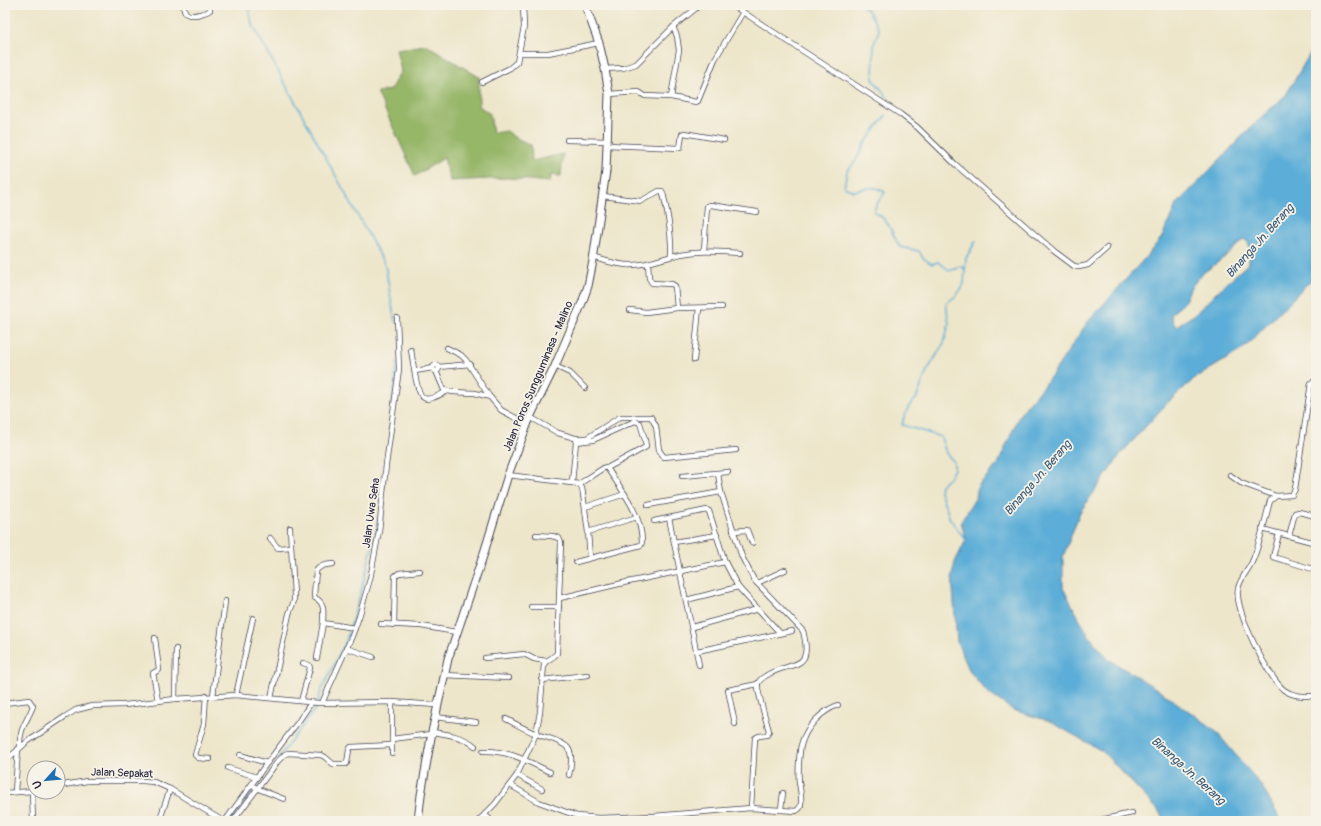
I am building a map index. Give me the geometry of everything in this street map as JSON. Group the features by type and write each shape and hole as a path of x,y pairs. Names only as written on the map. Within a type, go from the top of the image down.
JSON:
{"main road":[{"name":"Jalan Poros Sungguminasa - Malino","path":"418,821 421,795 437,705 456,632 484,553 508,475 528,421 555,366 588,286 606,171 609,94 599,43 584,5"}],"street":[{"path":"183,5 185,13 190,15 208,12 210,10 210,5"},
{"path":"482,82 515,64 518,60 525,22 524,5"},
{"path":"605,69 623,68 636,64 675,31 700,5"},
{"path":"732,5 900,114 917,127 956,164 1054,251 1074,266 1079,267 1088,265 1107,248"},
{"path":"609,94 638,92 645,96 671,97 696,102 698,101 715,59 743,12"},
{"path":"671,97 679,50 675,31"},
{"path":"519,53 548,53 599,43"},
{"path":"567,140 680,148 682,134 684,133 724,140"},
{"path":"603,196 642,201 659,191 662,191 664,193 668,217 672,246 671,256"},
{"path":"704,251 707,206 711,205 757,212"},
{"path":"593,257 634,266 671,256 704,251 740,253"},
{"path":"648,263 649,278 652,283 672,284 675,286 677,308"},
{"path":"630,310 646,312 677,308 722,307"},
{"path":"694,360 698,308"},
{"name":"Jalan Uwa Seha","path":"320,703 346,648 370,579 380,528 386,465 399,369 397,318"},
{"path":"447,348 461,355 470,364 490,397 501,410 558,433 575,438 587,438 620,417 651,417 656,426 658,446 664,457 736,450"},
{"path":"411,350 418,388 424,398 429,398 448,391 475,393 490,397"},
{"path":"415,371 470,364"},
{"path":"555,366 570,373 585,388"},
{"path":"436,369 444,390 448,391"},
{"path":"1230,475 1241,483 1276,496 1290,496 1294,494 1311,383 1316,380"},
{"path":"572,482 576,442 593,440 635,421 640,423 646,447 607,468 602,468 579,484"},
{"path":"576,562 641,545 642,542 637,517 625,494 607,468"},
{"path":"682,476 728,472"},
{"path":"718,474 721,492 742,557 757,583 803,632 806,652 802,661 797,665 772,672 761,678 758,684 769,731 767,735 755,738 751,808"},
{"path":"508,475 579,484 582,488 585,507 590,558"},
{"path":"648,505 721,492"},
{"path":"585,507 625,494"},
{"path":"1276,496 1270,501 1254,558 1238,588 1237,596 1254,643 1280,686 1293,695 1316,696"},
{"path":"654,521 707,510 710,513 726,562 738,587 780,633"},
{"path":"1289,536 1295,513 1299,512 1316,516"},
{"path":"588,532 637,517"},
{"path":"669,518 699,665"},
{"path":"271,698 289,614 294,601 295,587 290,528"},
{"path":"1262,529 1316,542"},
{"path":"733,531 747,530 752,543"},
{"path":"1279,534 1272,557 1316,570"},
{"path":"485,658 524,654 534,659 546,661 556,656 558,653 561,543 559,538 536,535"},
{"path":"674,542 717,535"},
{"path":"270,538 278,548 291,547"},
{"path":"560,598 726,562"},
{"path":"317,658 323,623 323,606 314,595 316,571 322,566 333,564"},
{"path":"757,583 785,570"},
{"path":"394,625 395,576 399,573 420,571"},
{"path":"686,600 738,587"},
{"path":"213,696 225,600"},
{"path":"531,607 559,607"},
{"path":"692,627 758,609"},
{"path":"236,695 253,618"},
{"path":"323,623 352,628"},
{"path":"381,624 421,626 456,632"},
{"path":"697,651 792,631"},
{"path":"155,638 159,670 153,673 158,701"},
{"path":"346,648 373,656"},
{"path":"175,699 176,649"},
{"path":"478,821 485,815 517,775 536,734 540,712 544,664 546,661"},
{"path":"301,701 310,668 308,665 303,663"},
{"path":"444,675 509,678"},
{"path":"542,680 588,675"},
{"path":"735,724 728,692 731,689 758,684"},
{"path":"5,761 19,748 66,716 92,706 125,705 206,696 236,695 320,703 392,702 437,705"},
{"path":"206,696 204,724 195,755 198,758 210,759"},
{"path":"5,703 29,700 33,706 22,726 15,792"},
{"path":"233,821 255,786 257,777 312,702"},
{"path":"392,702 392,753"},
{"path":"510,785 529,797 577,816 599,818 654,816 751,808 796,811 800,807 801,802 799,780 801,743 819,716 828,709 838,705"},
{"path":"435,717 476,722"},
{"path":"506,719 567,747 571,757 571,768 569,775"},
{"path":"392,739 432,733 452,735 475,746"},
{"path":"224,821 285,754 293,753 321,755 333,764 346,764 351,747 392,745"},
{"path":"483,751 502,752 550,772"},
{"path":"240,755 267,763"},
{"path":"228,768 257,777"},
{"path":"517,775 542,789"},
{"name":"Jalan Sepakat","path":"66,785 87,781 144,781 163,785 224,821"},
{"path":"255,786 284,799"},
{"path":"161,816 170,789"},
{"path":"5,793 26,791"},
{"path":"781,809 783,793"},
{"path":"33,800 33,821"},
{"path":"1096,821 1115,819 1132,813"},
{"path":"485,815 492,821"}],"green space":[{"path":"427,45 479,77 479,106 490,114 493,133 507,131 514,137 531,145 532,161 563,154 561,176 551,175 550,182 507,178 450,181 444,158 415,176 377,92 390,90 401,71 396,49"}],"water":[{"name":"Binanga Jn. Berang","path":"1316,43 1316,275 1243,349 1194,379 1166,404 1120,455 1080,512 1063,557 1063,588 1087,633 1108,659 1157,689 1213,728 1261,785 1281,821 1165,821 1158,810 1102,751 1049,721 1013,710 988,693 970,672 957,642 952,576 955,562 966,540 961,522 976,497 978,486 998,464 1020,414 1052,375 1087,323 1162,237 1176,205 1257,121 1286,95","holes":["1244,239 1249,244 1249,263 1194,315 1176,326 1173,322 1171,314 1184,303 1191,287 1202,274 1225,257"]}],"waterway":[{"path":"249,5 251,22 385,265 395,322"},
{"path":"862,5 869,12 879,30 874,44 873,79 887,97"},
{"path":"886,115 864,145 855,162 847,171 844,187 854,191 867,188 876,188 885,192 877,204 874,212 884,219 890,227 900,247 919,251 923,258 932,264 938,262 949,270 960,266 965,269"},
{"path":"966,540 950,519 940,491 941,485 949,478 954,469 954,462 946,453 941,437 902,425 909,406 916,399 927,371 944,343 949,324 946,303 956,296 964,284 966,258 976,241"},
{"path":"391,411 397,363"},
{"path":"278,758 314,711 322,689 346,641 361,591 377,528 378,518"},
{"path":"230,821 262,779"}]}
